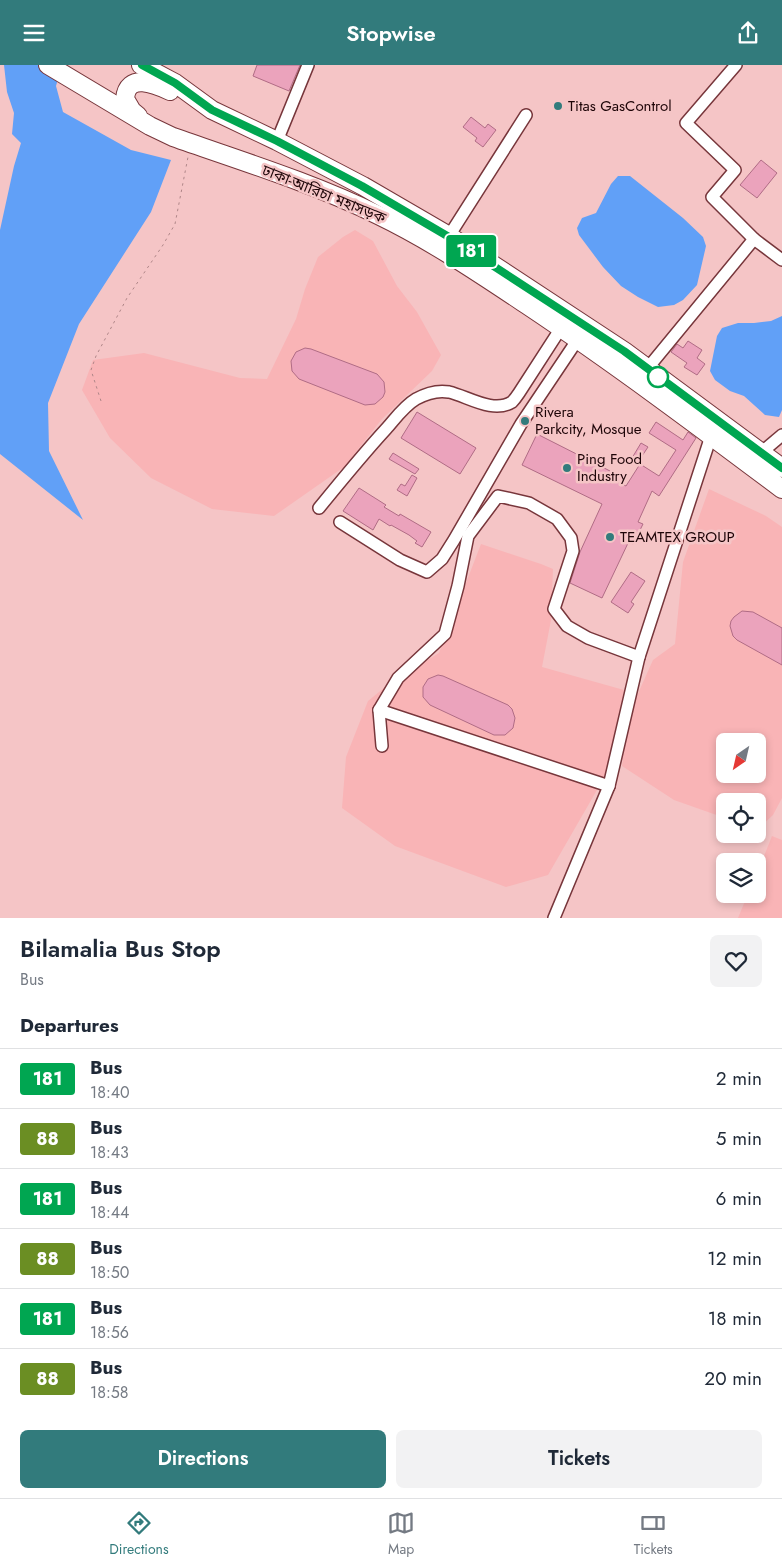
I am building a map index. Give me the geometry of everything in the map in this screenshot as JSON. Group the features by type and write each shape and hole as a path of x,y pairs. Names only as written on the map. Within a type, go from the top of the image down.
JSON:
{"highway":[{"name":"ঢাকা-আরিচা মহাসড়ক","path":"48,65 150,126 173,137 328,193 378,215 475,270 578,339 782,489"},
{"name":"ঢাকা-আরিচা মহাসড়ক","path":"142,65 175,83 212,110 277,141 371,191 449,237 624,351 782,468"},
{"path":"150,126 132,111 126,99 128,88 137,82 154,83 212,110"}],"street":[{"path":"277,141 308,65"},
{"path":"736,65 686,123 735,169 712,197 754,239 782,260"},
{"path":"449,237 526,115"},
{"path":"647,369 754,239"},
{"path":"319,508 401,411 415,400 435,392 448,392 492,405 502,405 511,402 520,393 561,328"},
{"path":"340,522 400,560 427,572 442,559 521,424 578,339"},
{"path":"762,452 782,435"},
{"path":"554,918 610,786 639,657 711,436"},
{"path":"382,746 379,710 398,678 445,634 458,587 468,536 498,497 529,503 558,519 571,538 573,551 554,609 567,626 588,638 639,657"},
{"path":"379,710 610,786"}],"path":[{"path":"101,401 91,370 96,356 127,298 163,245 174,225 192,144"}],"shaded area":[{"path":"355,230 373,241 397,286 417,312 441,355 432,371 382,419 344,467 274,516 212,509 151,478 110,438 82,390 93,360 144,353 240,378 267,379 296,319 305,289 318,257"},
{"path":"709,489 766,516 782,527 782,798 773,815 766,822 766,793 716,793 716,815 674,800 622,766 628,716 653,660 675,644 683,562"},
{"path":"481,544 553,569 551,620 542,667 624,690 605,776 548,875 506,887 395,846 342,808 346,757 368,701 390,683 439,653"},
{"path":"772,836 782,840 782,918 738,918 744,903 766,903 765,853"}],"water":[{"path":"4,65 62,65 56,86 63,112 131,150 171,160 151,212 79,324 48,403 49,451 83,520 0,454 0,230 21,143 12,134 14,113 7,92"},
{"path":"618,176 630,176 683,218 703,237 706,246 697,285 683,300 674,305 658,307 621,286 603,267 579,235 577,228 582,218 596,213 611,184"},
{"path":"782,316 782,410 779,417 765,415 744,396 730,391 715,380 710,371 717,336 722,328 738,323 771,321"}],"building":[{"path":"257,65 300,65 289,91 253,76"},
{"path":"471,117 485,128 488,124 496,130 483,147 475,141 477,138 463,127"},
{"path":"761,160 777,173 757,198 740,185"},
{"path":"688,341 702,350 697,358 705,364 697,375 684,367 687,363 671,352 677,344 683,348"},
{"path":"305,348 377,374 384,382 385,392 383,397 375,404 365,405 299,379 292,371 291,361 296,352"},
{"path":"417,412 476,448 460,474 401,438"},
{"path":"656,422 683,440 688,432 696,438 659,496 652,491 638,522 643,524 633,544 629,541 602,598 570,583 580,552 602,504 522,465 537,434 612,472 609,478 626,486 640,464 659,476 676,450 649,433"},
{"path":"641,443 648,447 638,462 632,458"},
{"path":"393,453 419,469 415,474 389,459"},
{"path":"412,475 417,478 407,496 397,490 401,484 405,486"},
{"path":"359,488 386,505 384,507 431,532 422,547 415,543 417,541 409,535 379,519 373,530 343,511"},
{"path":"631,572 645,581 631,602 634,604 628,613 611,602"},
{"path":"742,611 753,612 782,628 782,665 733,636 730,626 731,621"},
{"path":"438,675 508,705 512,709 515,718 513,728 505,735 494,735 430,705 423,697 423,687 428,679"}],"bus line":[{"name":"181","path":"142,65 175,83 212,110 277,141 362,186 449,237 624,351 782,468"}],"place":[{"name":"Titas GasControl","path":"558,106"},
{"name":"Rivera Parkcity, Mosque","path":"525,421"},
{"name":"Ping Food Industry","path":"567,468"},
{"name":"TEAMTEX GROUP","path":"610,537"}]}
